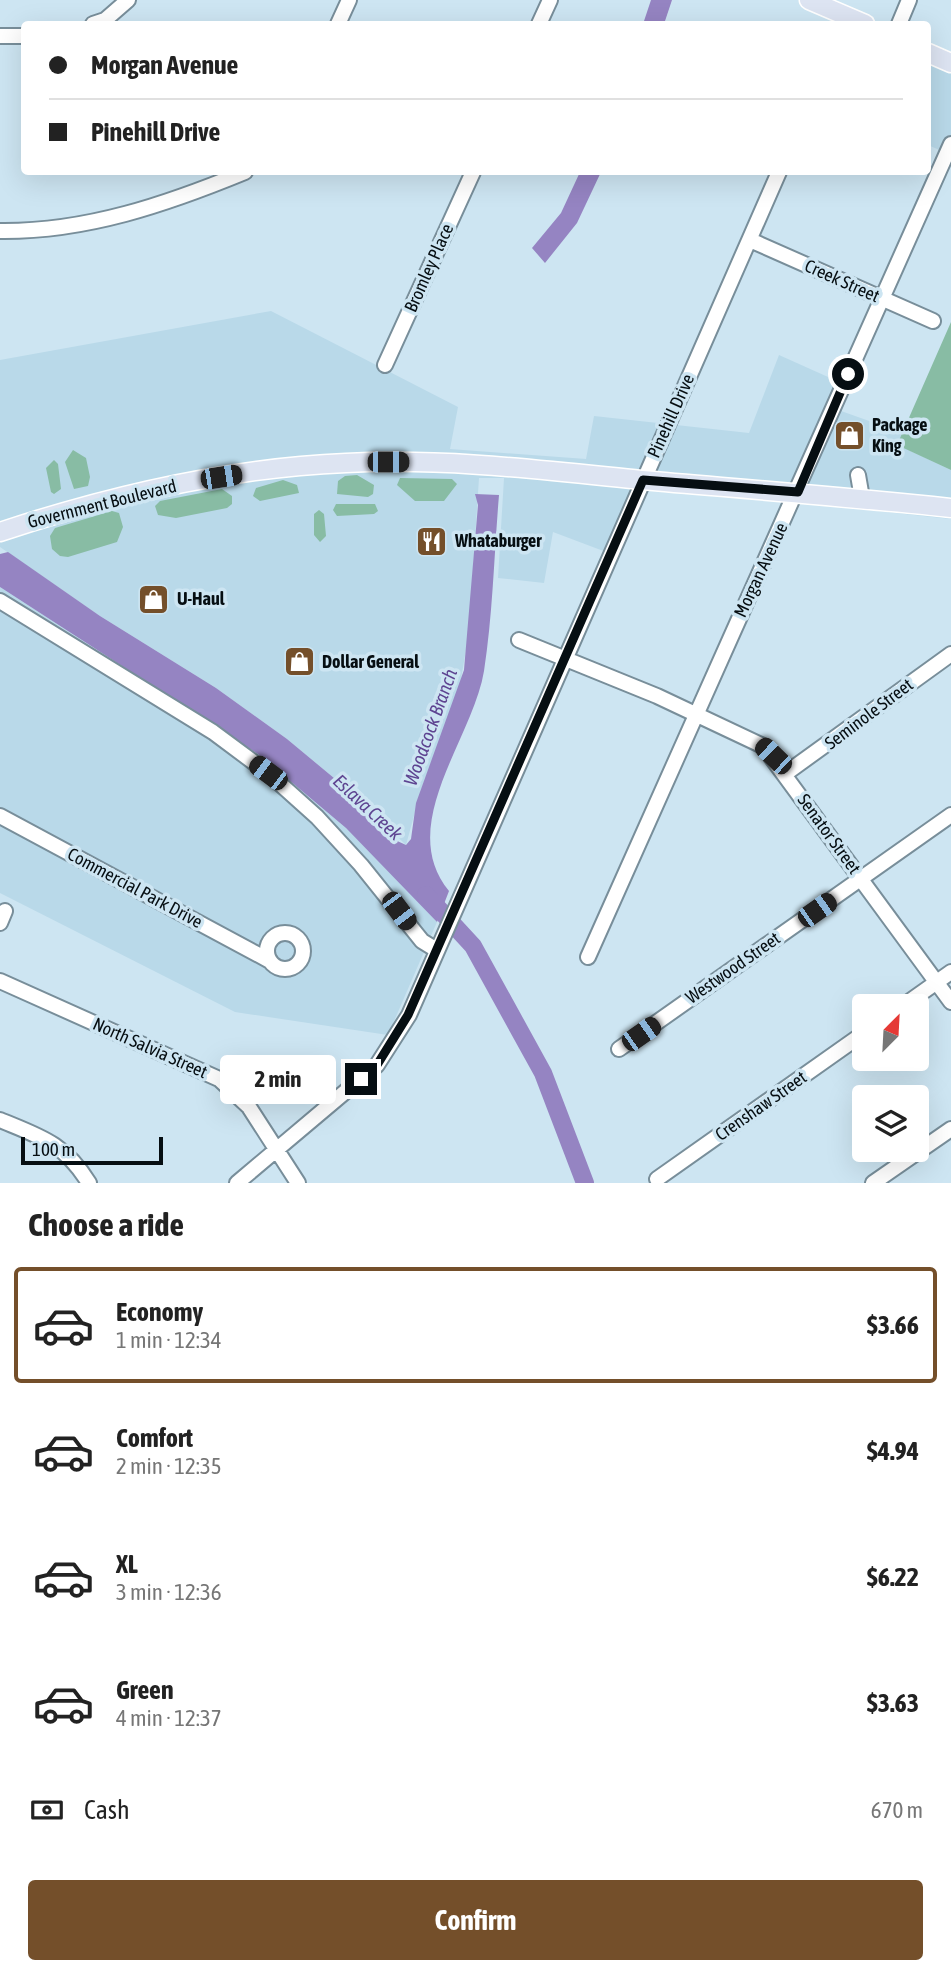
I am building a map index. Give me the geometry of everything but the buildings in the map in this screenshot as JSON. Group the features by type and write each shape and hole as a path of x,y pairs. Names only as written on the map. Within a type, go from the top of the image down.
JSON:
{"main road":[{"path":"809,0 844,20"},
{"path":"931,54 951,63"},
{"name":"Government Boulevard","path":"0,532 98,503 264,470 345,463 498,465 951,508"}],"street":[{"path":"101,21 128,0"},
{"path":"339,21 349,0"},
{"path":"540,21 550,0"},
{"path":"900,21 909,0"},
{"path":"0,36 21,36"},
{"name":"Morgan Avenue","path":"588,957 735,624 798,492 951,144"},
{"path":"0,232 71,228 120,216 236,175"},
{"name":"Bromley Place","path":"385,365 472,175"},
{"name":"Pinehill Drive","path":"237,1183 377,1065 408,1015 778,175"},
{"name":"Creek Street","path":"750,240 933,321"},
{"path":"858,475 862,498"},
{"path":"0,601 213,732 268,773 317,817 361,865 422,942 438,943"},
{"name":"Senator Street","path":"519,640 763,746 951,1002"},
{"name":"Seminole Street","path":"785,774 951,654"},
{"name":"Westwood Street","path":"619,1049 951,815"},
{"name":"Commercial Park Drive","path":"0,816 270,961"},
{"path":"920,994 951,972"},
{"name":"North Salvia Street","path":"0,981 219,1079 249,1107 298,1183"},
{"name":"Crenshaw Street","path":"657,1179 852,1041"},
{"path":"0,1119 55,1143 69,1154 89,1183"},
{"path":"873,1183 951,1129"}],"shaded area":[{"path":"651,0 672,0 665,21 644,21"},
{"path":"931,46 951,55 951,155 931,146"},
{"path":"579,175 600,175 577,223 545,263 532,248 561,213"},
{"path":"271,311 458,407 450,449 586,459 594,416 749,433 779,355 837,381 827,406 903,433 898,445 951,470 951,519 645,486 614,555 553,532 544,583 498,578 504,478 479,478 469,632 460,685 421,790 406,845 346,788 287,739 216,688 100,616 0,547 0,360"},
{"path":"475,494 499,495 489,627 484,671 477,697 433,810 430,838 435,865 449,891 437,922 346,828 258,754 0,587 0,554 8,552 100,616 216,688 287,739 346,788 395,840 406,845 411,839 416,803 464,670 478,505"},
{"path":"0,587 258,754 346,828 427,910 437,922 388,1035 235,1012 0,893"}],"green space":[{"path":"951,322 951,470 897,445"},
{"path":"73,450 86,458 90,477 88,486 74,489 65,462"},
{"path":"54,460 58,464 61,489 54,494 51,492 46,468"},
{"path":"357,475 374,485 373,494 368,497 337,494 338,481 345,476"},
{"path":"400,478 452,479 457,484 444,501 415,501 397,485"},
{"path":"283,480 297,485 299,493 260,501 253,496 256,488"},
{"path":"222,489 232,496 232,504 227,508 176,518 158,515 155,506 160,501"},
{"path":"336,504 375,504 378,511 374,514 337,516 333,510"},
{"path":"319,510 324,514 326,536 320,542 314,535 314,514"},
{"path":"112,511 119,513 123,527 117,542 68,557 60,556 52,549 50,536 55,528"}],"waterway":[{"name":"Eslava Creek","path":"426,895 473,946 543,1073 585,1183"}],"place":[{"name":"Package King","path":"849,435"},
{"name":"Whataburger","path":"432,541"},
{"name":"U-Haul","path":"154,599"},
{"name":"Dollar General","path":"299,662"}],"route":[{"path":"361,1079 377,1065 408,1015 643,480 798,492 848,374"}],"water label":[{"name":"Woodcock Branch","path":"430,727"}]}
